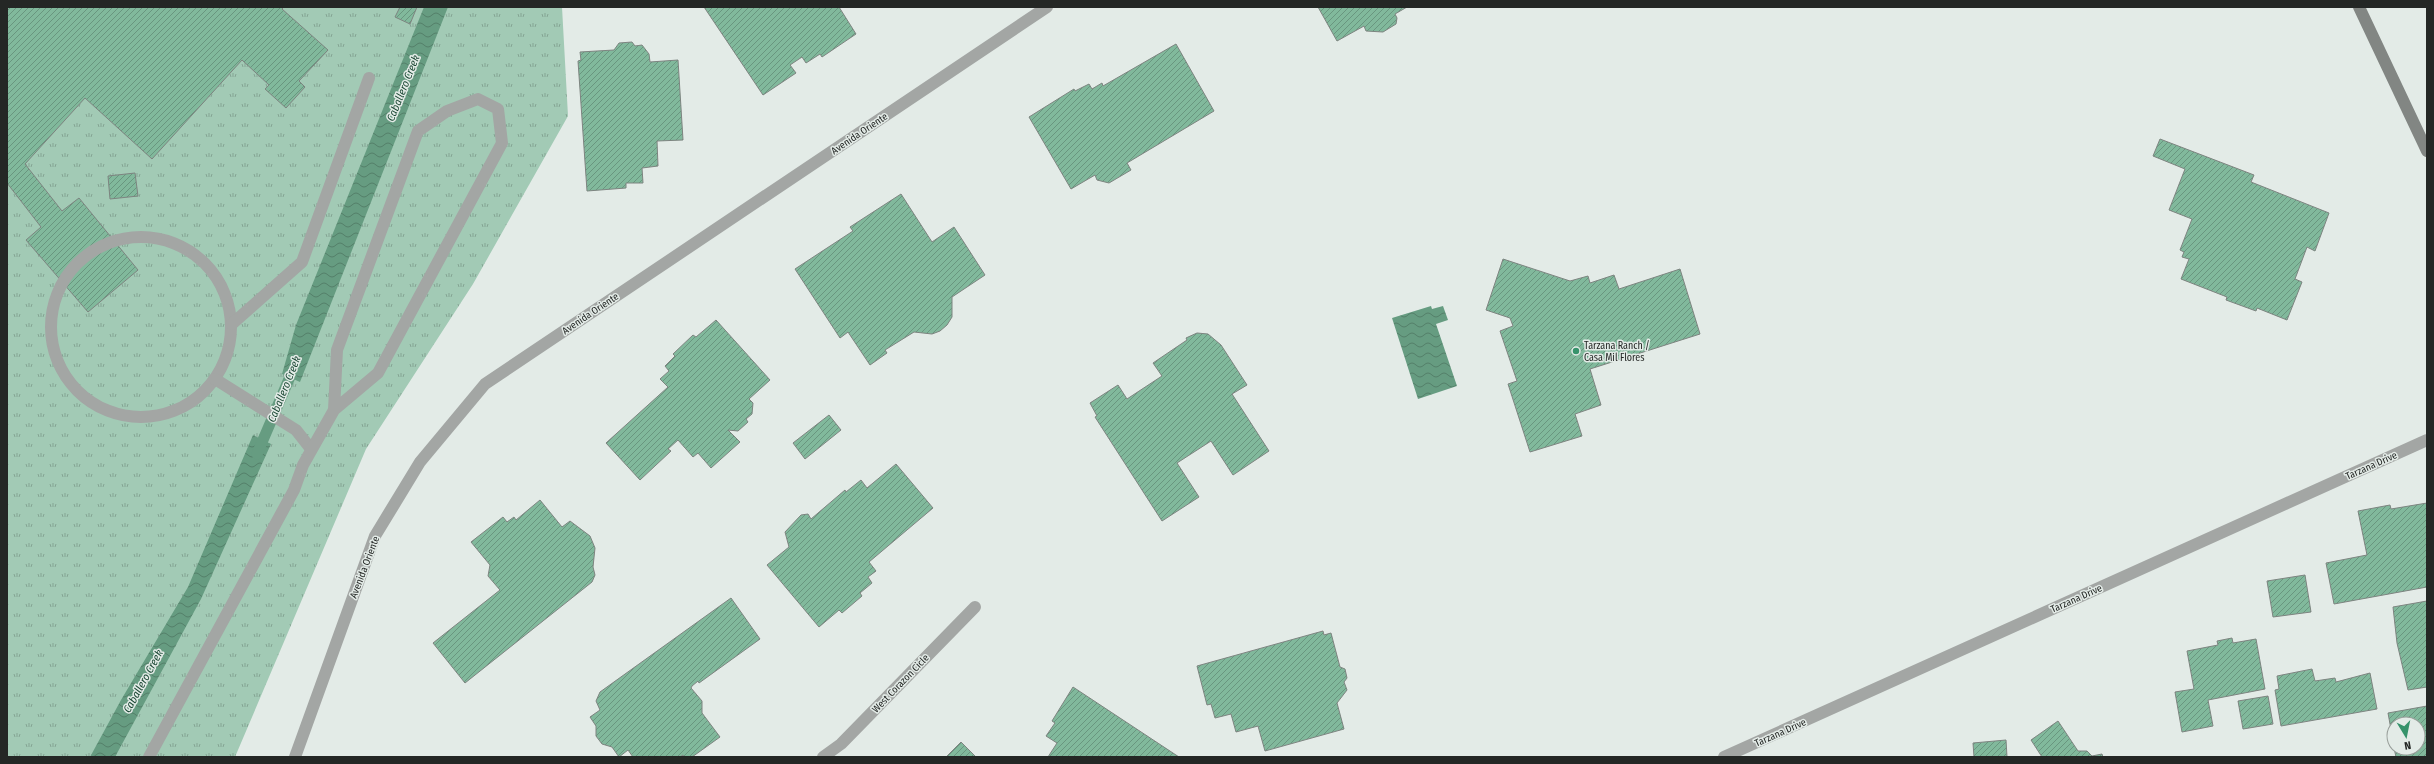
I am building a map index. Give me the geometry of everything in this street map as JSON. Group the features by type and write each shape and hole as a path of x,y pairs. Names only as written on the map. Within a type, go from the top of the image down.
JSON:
{"main road":[{"path":"2359,7 2427,151"}],"street":[{"name":"Avenida Oriente","path":"295,757 375,536 420,462 485,384 1047,7"},
{"path":"232,324 302,262 369,78"},
{"path":"149,757 294,490 311,449 334,410 378,373 502,143 498,109 478,99 446,111 418,131 337,350 334,410"},
{"path":"145,237 165,240 195,254 214,273 227,298 232,324 228,353 214,379 199,397 179,409 152,416 124,416 98,407 73,386 61,369 51,344 50,316 57,291 72,268 93,250 114,240 145,237"},
{"path":"214,379 296,430 311,449"},
{"name":"Tarzana Drive","path":"1724,757 2427,440"},
{"name":"West Corazon Cicle","path":"823,757 841,744 975,607"}],"green space":[{"path":"7,7 562,7 568,116 473,284 366,449 235,757 7,757"}],"water":[{"path":"424,7 448,7 300,382 282,374 296,325"},
{"path":"1431,306 1432,309 1443,306 1448,320 1436,324 1457,386 1418,399 1392,318"},
{"path":"253,435 271,444 201,599 115,757 90,757 121,700 188,587"}],"building":[{"path":"7,7 284,7 282,9 328,50 299,81 305,87 286,108 265,89 269,85 242,60 152,159 85,98 25,164 62,211 79,198 138,270 88,312 26,240 41,227 7,183"},
{"path":"400,7 417,7 410,24 395,17"},
{"path":"704,7 839,7 856,34 822,57 820,54 806,63 802,57 790,65 796,73 763,95"},
{"path":"1318,7 1407,7 1395,14 1397,18 1396,24 1383,32 1366,31 1364,26 1337,41"},
{"path":"632,42 635,46 642,45 649,54 650,62 678,60 683,140 657,141 658,166 642,168 643,183 626,183 626,188 587,191 578,61 581,60 580,52 614,50 619,43"},
{"path":"1176,44 1214,111 1127,163 1131,170 1109,183 1097,180 1095,175 1071,189 1029,117 1074,89 1075,91 1089,84 1092,89 1102,83 1103,86"},
{"path":"2160,139 2254,175 2251,182 2329,213 2315,251 2307,247 2295,279 2302,282 2287,320 2257,308 2256,311 2226,300 2227,297 2181,279 2189,259 2182,257 2184,252 2180,250 2192,219 2169,210 2185,169 2153,156"},
{"path":"135,173 138,196 110,199 108,176"},
{"path":"901,194 932,242 954,227 985,275 952,297 952,317 947,325 940,331 932,334 914,332 885,350 887,353 870,365 848,332 840,338 795,269 853,231 850,227"},
{"name":"Tarzana Ranch / Casa Mil Flores","path":"1503,259 1570,281 1588,276 1590,283 1614,275 1619,289 1680,269 1700,334 1590,369 1601,405 1575,414 1582,436 1530,452 1508,384 1517,381 1500,331 1513,326 1510,318 1486,310"},
{"path":"716,320 770,380 749,399 753,403 752,414 746,419 748,422 738,431 728,430 740,442 711,468 698,453 693,457 678,440 668,449 671,451 640,480 606,443 668,387 660,379 669,371 665,366 675,356 673,354 693,335 696,337"},
{"path":"1197,333 1208,334 1221,345 1247,385 1232,394 1269,451 1233,475 1211,441 1177,463 1199,497 1162,521 1095,417 1097,416 1090,403 1118,385 1127,399 1162,376 1153,363 1187,340 1186,338"},
{"path":"829,415 841,430 805,459 793,443"},
{"path":"896,464 933,508 869,562 876,571 868,577 872,583 860,593 862,596 842,613 839,610 819,627 767,565 789,547 785,532 801,515 808,514 811,519 845,490 846,492 861,480 867,488"},
{"path":"540,500 562,527 570,521 590,536 595,548 593,567 595,575 592,582 465,683 433,643 500,590 488,576 490,565 471,542 503,517 507,522 514,517 516,520"},
{"path":"2427,503 2427,587 2334,604 2326,563 2367,555 2358,511 2390,505 2391,509"},
{"path":"2305,575 2311,612 2273,617 2267,581"},
{"path":"731,598 760,639 699,683 698,681 691,688 702,701 702,713 720,737 692,757 684,757 683,755 680,757 633,757 628,750 619,757 612,747 602,744 596,736 596,726 590,717 600,710 596,701 600,692"},
{"path":"2427,601 2427,687 2408,690 2397,643 2393,607"},
{"path":"1323,631 1324,635 1331,633 1340,667 1345,669 1347,678 1344,682 1347,690 1337,703 1344,729 1265,751 1258,726 1236,732 1231,714 1215,718 1211,704 1207,705 1197,666"},
{"path":"2232,638 2233,643 2256,639 2265,689 2208,700 2213,726 2182,732 2175,692 2194,689 2187,651 2218,645 2217,641"},
{"path":"2312,669 2315,681 2335,678 2336,682 2370,673 2377,709 2281,726 2275,690 2279,689 2277,676"},
{"path":"1073,687 1179,757 1048,757 1057,743 1046,736 1055,723 1052,721"},
{"path":"2268,696 2273,724 2243,729 2238,701"},
{"path":"2427,706 2427,757 2396,756 2426,756 2426,716 2389,716 2388,713"},
{"path":"2058,721 2078,751 2087,751 2092,756 2102,754 2103,757 2042,757 2031,740"},
{"path":"2006,740 2007,757 1974,757 1973,743"},
{"path":"961,742 976,757 946,757"}],"waterway":[{"name":"Caballero Creek","path":"257,454 295,365"}],"place":[{"name":"Tarzana Ranch / Casa Mil Flores","path":"1576,351"}]}
